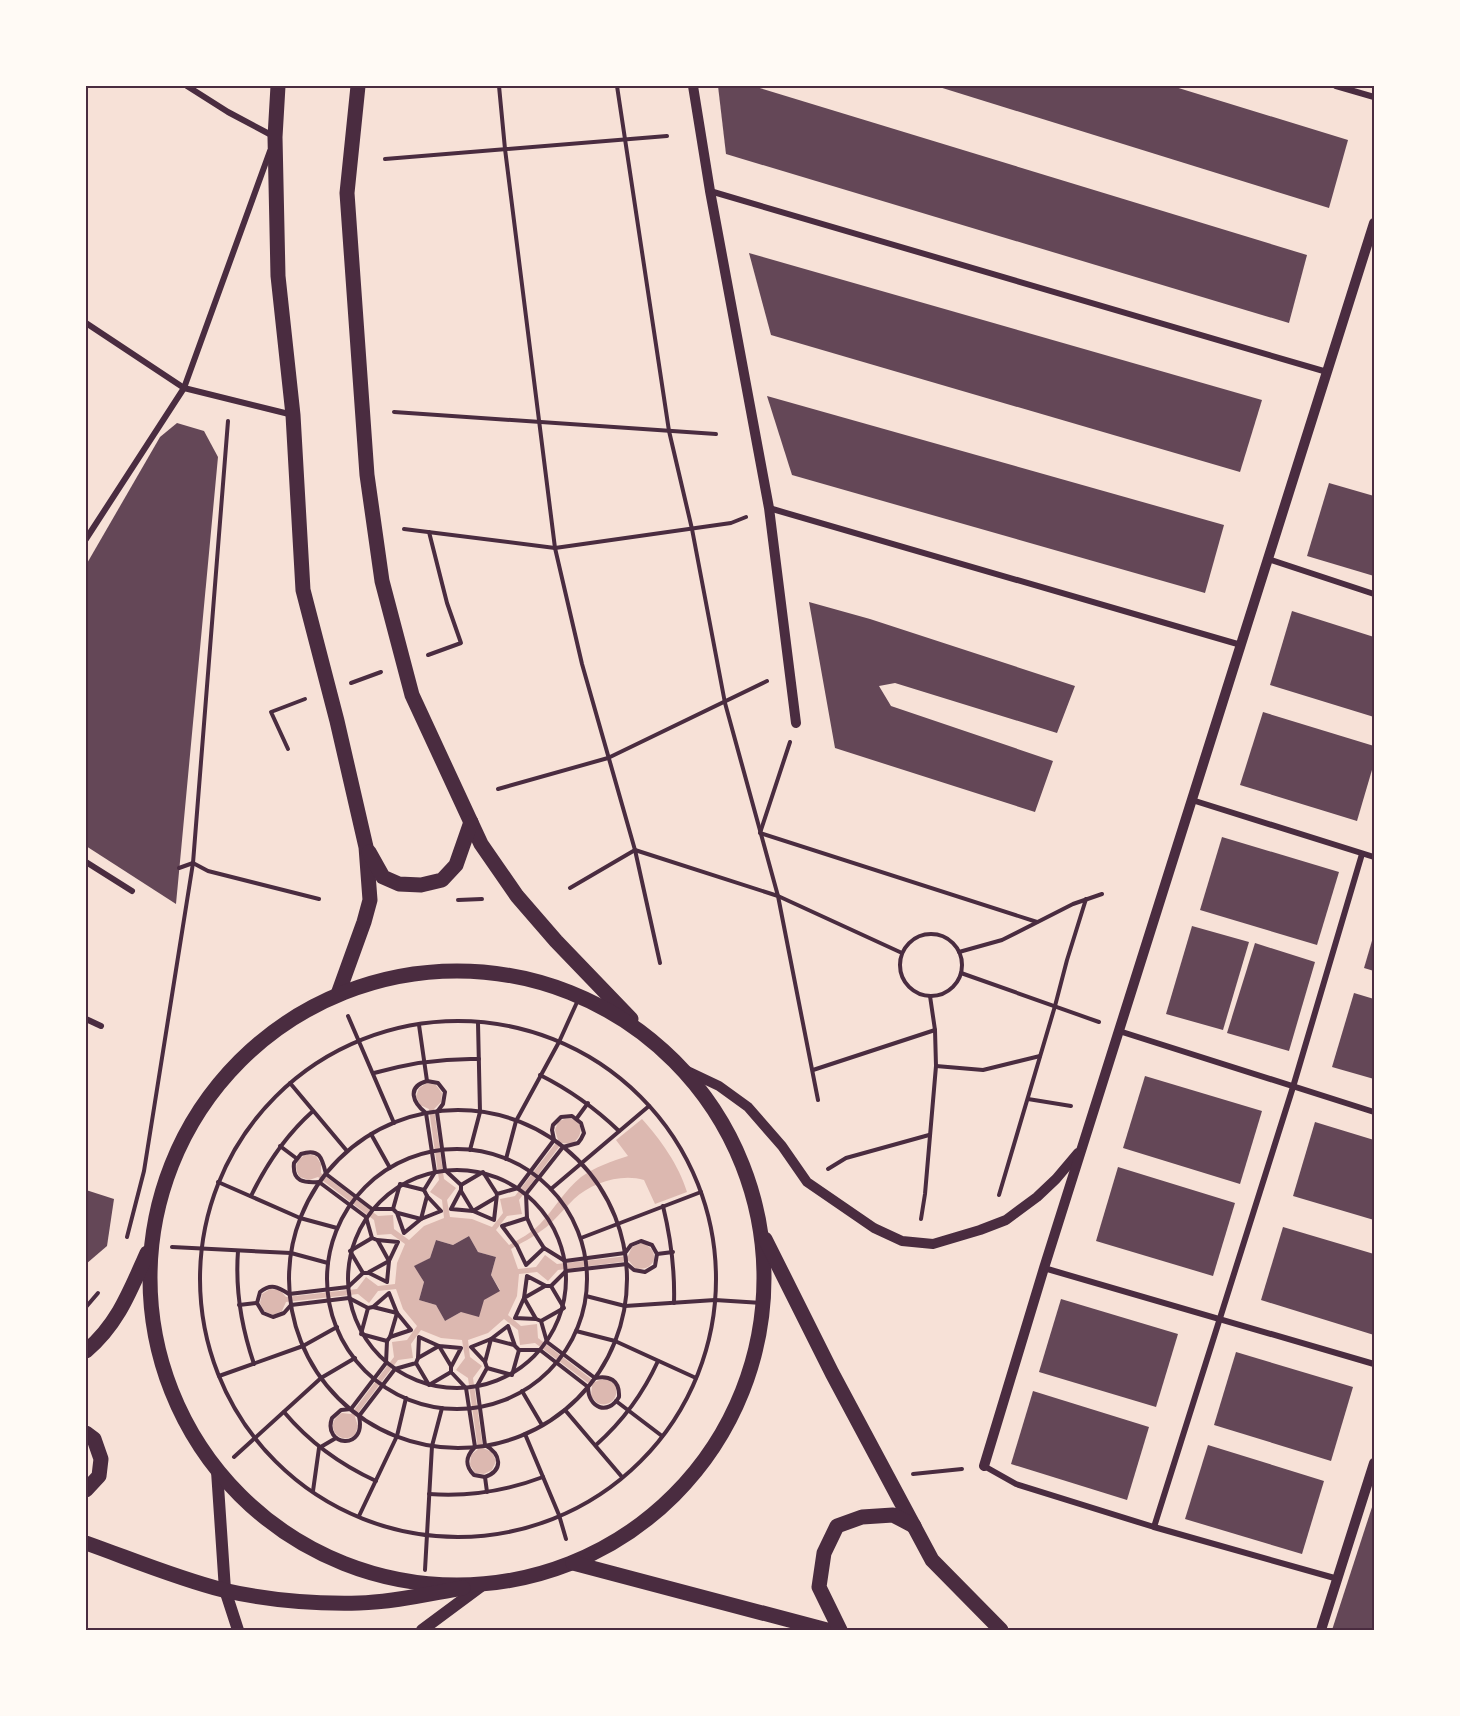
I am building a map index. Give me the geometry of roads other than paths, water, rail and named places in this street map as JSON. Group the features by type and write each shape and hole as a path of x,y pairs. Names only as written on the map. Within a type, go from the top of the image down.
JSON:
{"main road":[{"path":"278,86 275,137 278,276 293,415 303,590 337,720 366,847 370,900 338,994"},
{"path":"86,1543 225,1590 272,1598 360,1603 400,1600 544,1573 573,1563 619,1539 653,1516 696,1472 714,1448 734,1412 753,1364 760,1334 765,1268 761,1231 753,1195 741,1160 720,1120 705,1096 681,1068 556,941 517,896 482,844 412,695 382,581 367,475 347,193 358,86"},
{"path":"366,847 383,877 399,884 421,885 442,880 456,865 471,822"},
{"path":"484,1584 394,1578 365,1571 337,1560 309,1547 259,1514 217,1471 191,1433 166,1381 151,1314 148,1279 150,1245 155,1213 168,1171 191,1122 210,1094 255,1046 280,1026 309,1009 338,994 368,984 398,977 459,971 521,978 580,997 618,1017 654,1043"},
{"path":"761,1231 832,1373 932,1560 1001,1630"},
{"path":"86,1351 99,1340 124,1305 150,1245"},
{"path":"86,1433 94,1438 101,1459 99,1476 86,1490"},
{"path":"217,1471 225,1590 238,1630"},
{"path":"840,1630 819,1587 824,1553 837,1526 862,1516 893,1515 914,1526"},
{"path":"573,1563 827,1630"},
{"path":"422,1630 484,1584"}],"street":[{"path":"86,539 184,388 275,137 228,112 187,86"},
{"path":"693,86 710,191 769,508 796,723"},
{"path":"1336,86 1374,97"},
{"path":"710,191 1327,372"},
{"path":"1338,1579 1154,1527 1016,1484 984,1466 1044,1268 1374,223"},
{"path":"86,323 184,388 293,415"},
{"path":"769,508 1241,645"},
{"path":"1268,559 1374,594"},
{"path":"1192,800 1374,857"},
{"path":"1154,1527 1293,1087 1362,854"},
{"path":"86,862 132,891"},
{"path":"86,1019 101,1026"},
{"path":"1119,1031 1374,1112"},
{"path":"681,1068 719,1086 748,1107 782,1146 807,1182 874,1228 902,1241 933,1244 1006,1220 1037,1197 1056,1179 1082,1148"},
{"path":"1044,1268 1374,1364"},
{"path":"1321,1630 1374,1463"}]}
